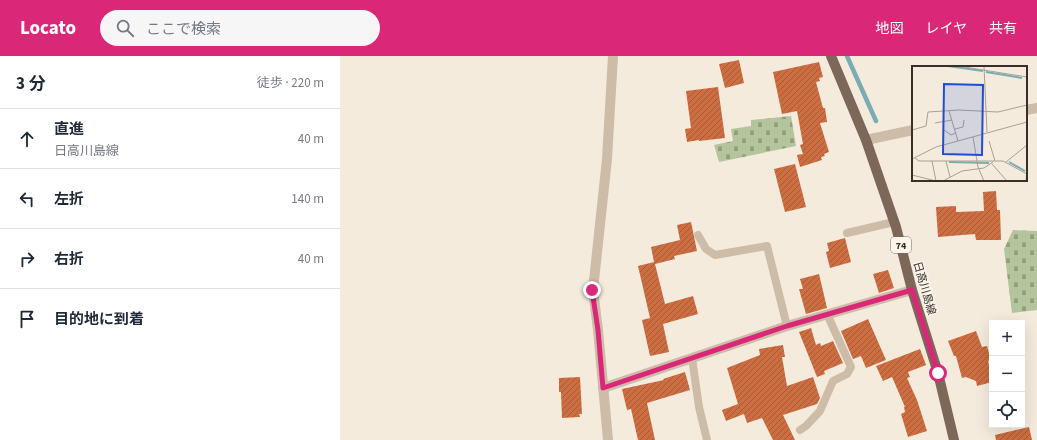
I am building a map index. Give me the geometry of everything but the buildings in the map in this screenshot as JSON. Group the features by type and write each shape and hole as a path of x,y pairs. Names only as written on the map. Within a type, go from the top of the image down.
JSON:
{"main road":[{"name":"日高川島線","path":"831,56 866,140 894,222 912,290 938,373 954,440"}],"street":[{"path":"608,440 598,330 592,290 607,159 613,56"},
{"path":"1027,110 1037,108"},
{"path":"866,140 912,130"},
{"path":"603,388 787,326 912,290"}],"lane":[{"path":"847,232 894,222"},
{"path":"698,235 706,249 714,256 767,246 787,326"},
{"path":"800,430 806,426 820,411 833,382 847,374 851,367 828,314"},
{"path":"692,358 699,407 707,440"}],"green space":[{"path":"791,116 796,146 719,162 714,145 733,141 731,129 751,126 751,120"},
{"path":"1013,230 1037,231 1037,310 1012,313 1004,249"}],"waterway":[{"path":"847,56 876,121"}],"route":[{"path":"592,290 598,330 603,388 787,326 912,290 938,373"}]}
